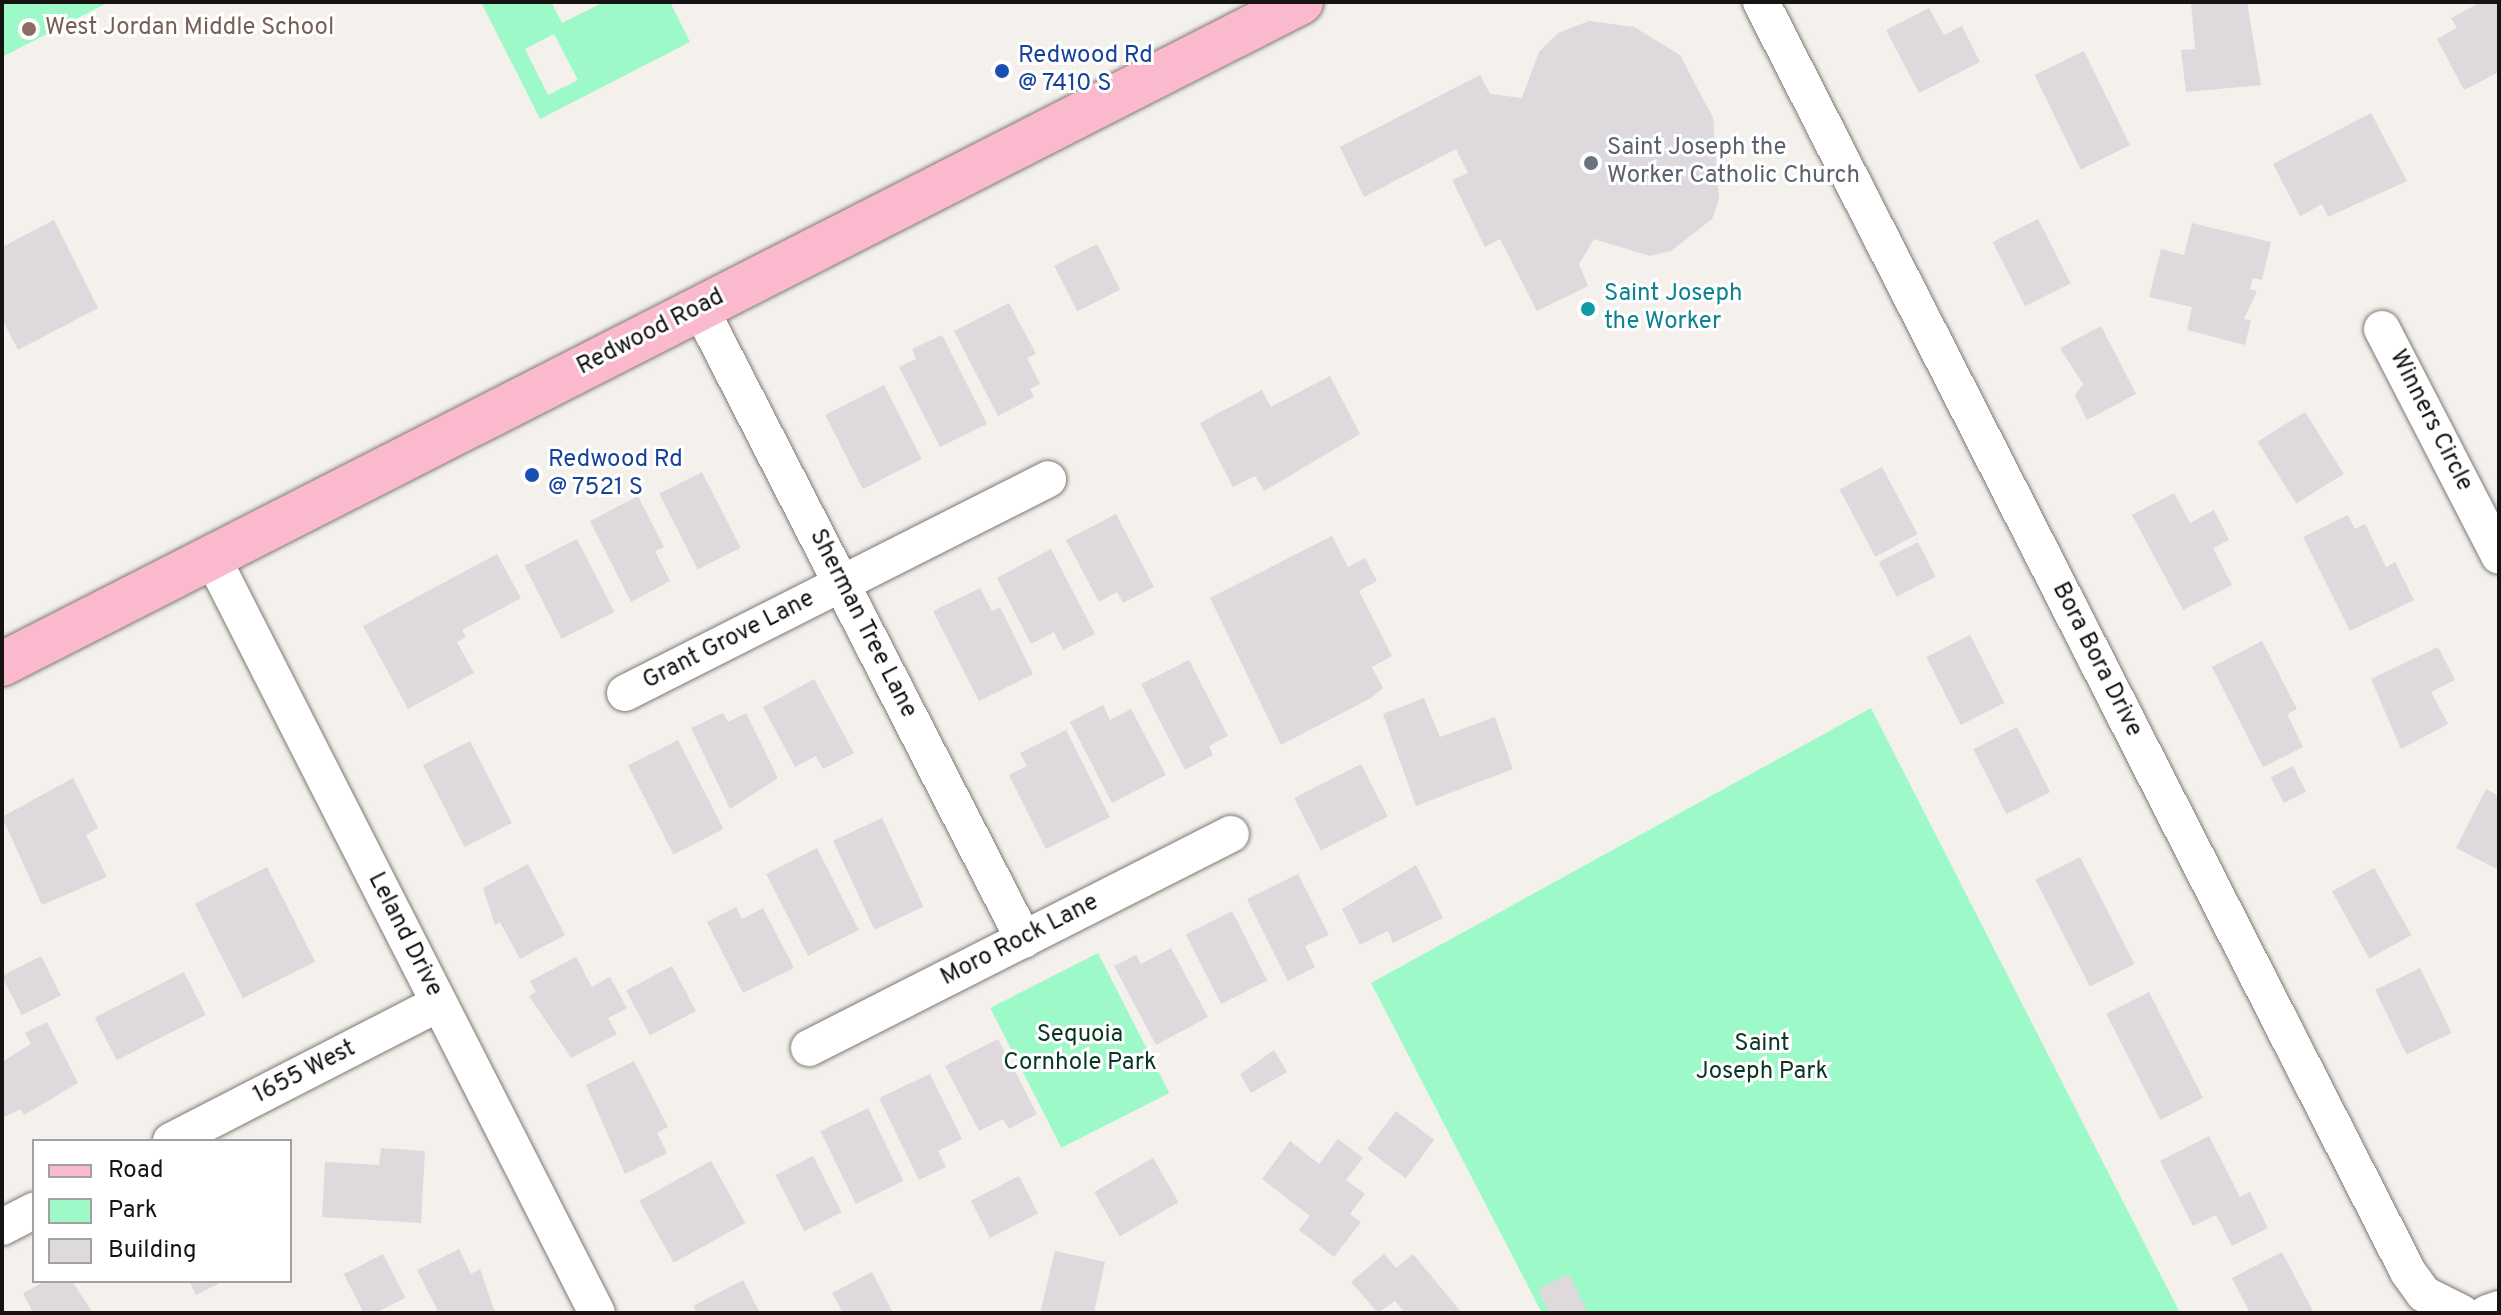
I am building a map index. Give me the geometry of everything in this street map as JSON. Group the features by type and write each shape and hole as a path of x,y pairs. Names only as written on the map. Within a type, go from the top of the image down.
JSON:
{"main road":[{"name":"Redwood Road","path":"2,664 1301,2"}],"street":[{"name":"Bora Bora Drive","path":"1761,2 2408,1272 2453,1310"},
{"name":"Sherman Tree Lane","path":"700,308 1024,940"},
{"name":"Winners Circle","path":"2382,329 2499,556"},
{"name":"Grant Grove Lane","path":"625,693 1048,479"},
{"name":"Leland Drive","path":"212,557 597,1313"},
{"name":"Moro Rock Lane","path":"809,1048 1231,834"},
{"name":"1655 West","path":"175,1139 439,1003"},
{"path":"2,1227 32,1212"},
{"path":"2487,1313 2499,1309"}],"green space":[{"name":"West Jordan Middle School","path":"2,2 109,2 2,57"},
{"path":"481,2 551,2 562,23 604,2 670,2 690,42 540,119","holes":["554,34 578,80 548,95 525,49"]},
{"name":"Saint Joseph Park","path":"1871,708 2180,1313 1542,1313 1371,983"},
{"name":"Sequoia Cornhole Park","path":"1098,953 1169,1093 1061,1148 990,1008"}],"building":[{"path":"2191,2 2247,2 2261,85 2186,92 2181,50 2195,49"},
{"path":"2481,2 2499,2 2499,72 2464,90 2437,39 2457,28 2451,18"},
{"path":"1929,8 1944,35 1962,26 1980,62 1919,93 1886,30"},
{"name":"Saint Joseph the Worker Catholic Church","path":"1589,21 1634,27 1680,55 1713,118 1719,199 1712,219 1671,251 1650,256 1594,239 1579,264 1588,286 1537,311 1500,239 1485,247 1452,180 1468,173 1456,149 1364,197 1340,147 1480,75 1490,94 1522,98 1539,52 1558,33"},
{"path":"2084,51 2130,145 2081,169 2035,75"},
{"path":"2371,113 2407,181 2328,217 2322,204 2300,216 2273,164"},
{"path":"2038,219 2071,283 2025,306 1993,242"},
{"path":"54,220 98,308 18,350 2,319 2,247"},
{"path":"2192,223 2271,242 2262,280 2253,278 2250,289 2257,291 2244,319 2251,320 2245,345 2187,330 2192,307 2149,297 2161,249 2184,255"},
{"path":"1097,244 1120,289 1077,311 1054,266"},
{"path":"1009,303 1036,354 1027,358 1040,384 1030,389 1034,397 998,416 954,331"},
{"path":"2101,326 2136,394 2087,420 2075,395 2083,384 2060,348"},
{"path":"942,335 987,424 940,447 899,367 916,359 912,349"},
{"path":"1330,376 1360,434 1264,491 1255,476 1233,487 1200,423 1262,390 1271,407"},
{"path":"884,385 922,459 863,489 825,415"},
{"path":"2305,412 2344,474 2296,504 2258,442"},
{"path":"1882,467 1918,534 1875,557 1840,490"},
{"path":"702,472 741,548 698,570 659,494"},
{"path":"2174,493 2190,523 2214,510 2229,540 2213,548 2232,585 2183,610 2132,515"},
{"path":"638,496 664,547 655,551 670,581 631,602 590,521"},
{"path":"1116,514 1154,587 1123,603 1117,592 1099,602 1066,540"},
{"path":"2348,515 2355,529 2365,524 2386,567 2395,562 2414,600 2350,631 2303,537"},
{"path":"1332,536 1348,567 1365,558 1377,581 1359,591 1392,656 1372,667 1383,688 1371,698 1281,745 1210,598"},
{"path":"577,539 614,612 562,639 524,566"},
{"path":"1918,542 1936,577 1897,597 1879,562"},
{"path":"1051,549 1095,634 1063,650 1054,632 1031,644 997,578"},
{"path":"497,554 521,598 462,630 466,637 457,642 474,673 408,709 363,626"},
{"path":"980,588 992,611 1000,607 1033,674 979,701 933,611"},
{"path":"1970,635 2005,703 1961,725 1926,657"},
{"path":"2262,641 2297,709 2287,714 2303,747 2263,767 2212,667"},
{"path":"2438,647 2455,680 2431,692 2448,724 2401,749 2371,679"},
{"path":"1189,660 1228,736 1209,746 1213,755 1185,770 1141,684"},
{"path":"814,679 854,753 823,769 816,756 795,767 763,707"},
{"path":"1424,698 1440,737 1495,717 1513,769 1416,806 1383,714"},
{"path":"1103,705 1110,720 1131,709 1166,775 1112,803 1070,722"},
{"path":"723,713 728,722 746,713 778,778 730,809 691,728"},
{"path":"2017,727 2050,792 2006,814 1973,749"},
{"path":"1066,730 1110,817 1046,849 1009,775 1027,766 1020,753"},
{"path":"678,740 723,829 674,855 628,765"},
{"path":"470,741 512,823 465,847 423,765"},
{"path":"1361,764 1388,817 1321,851 1294,798"},
{"path":"2293,766 2306,792 2284,803 2271,777"},
{"path":"73,778 98,828 86,835 107,877 42,905 2,817"},
{"path":"2486,789 2499,796 2499,870 2456,848"},
{"path":"882,818 923,907 874,930 833,841"},
{"path":"817,848 859,930 808,956 766,874"},
{"path":"2080,857 2134,964 2090,987 2035,880"},
{"path":"528,864 565,935 520,959 500,922 495,925 483,888"},
{"path":"1416,865 1443,918 1393,943 1388,931 1360,945 1342,909"},
{"path":"267,867 315,961 243,998 195,904"},
{"path":"2374,868 2411,935 2369,959 2332,891"},
{"path":"1298,874 1329,935 1305,946 1315,967 1288,981 1247,899"},
{"path":"736,907 742,919 763,908 794,968 743,993 707,922"},
{"path":"1232,911 1267,980 1221,1004 1186,935"},
{"path":"1171,948 1208,1017 1156,1045 1114,966 1136,955 1141,964"},
{"path":"41,956 61,995 22,1015 2,976"},
{"path":"576,957 592,987 610,977 627,1008 608,1018 617,1034 571,1058 529,996 536,992 530,981"},
{"path":"672,966 696,1011 650,1035 626,990"},
{"path":"2420,968 2452,1033 2407,1055 2375,990"},
{"path":"184,972 206,1015 117,1060 95,1017"},
{"path":"2149,992 2203,1098 2160,1120 2106,1014"},
{"path":"47,1022 78,1083 24,1115 21,1109 2,1118 2,1062 31,1044 25,1033"},
{"path":"998,1039 1037,1114 1009,1129 1003,1119 979,1131 945,1066"},
{"path":"1274,1050 1287,1072 1251,1093 1240,1074"},
{"path":"634,1061 668,1127 657,1133 667,1153 625,1174 586,1085"},
{"path":"930,1074 962,1139 938,1151 946,1167 919,1180 879,1098"},
{"path":"868,1108 904,1181 856,1204 820,1131"},
{"path":"1396,1111 1434,1140 1405,1178 1367,1149"},
{"path":"2209,1136 2240,1197 2250,1192 2268,1228 2232,1246 2216,1215 2193,1226 2160,1161"},
{"path":"1338,1139 1363,1158 1346,1180 1365,1194 1350,1214 1361,1222 1334,1257 1299,1230 1310,1216 1262,1179 1290,1141 1319,1164"},
{"path":"381,1148 425,1151 421,1223 322,1217 325,1162 379,1165"},
{"path":"813,1156 842,1212 804,1231 776,1175"},
{"path":"1153,1158 1178,1202 1120,1236 1094,1192"},
{"path":"711,1161 745,1223 674,1263 639,1201"},
{"path":"1019,1176 1038,1213 990,1238 971,1201"},
{"path":"459,1249 471,1274 480,1269 495,1313 439,1313 417,1270"},
{"path":"1055,1251 1105,1262 1094,1313 1040,1313"},
{"path":"2282,1252 2314,1313 2250,1313 2232,1278"},
{"path":"383,1254 405,1298 375,1313 364,1313 344,1274"},
{"path":"1384,1254 1396,1268 1413,1254 1462,1313 1405,1313 1395,1301 1378,1313 1351,1282"},
{"path":"872,1272 893,1313 843,1313 832,1293"},
{"path":"1569,1274 1588,1313 1549,1313 1538,1289"},
{"path":"743,1280 760,1313 697,1313 693,1306"},
{"path":"42,1283 73,1283 93,1313 33,1313 23,1293"},
{"path":"190,1283 220,1283 196,1295"}],"place":[{"name":"West Jordan Middle School","path":"29,29"},
{"name":"Redwood Rd @ 7410 S","path":"1002,71"},
{"name":"Saint Joseph the Worker Catholic Church","path":"1591,163"},
{"name":"Saint Joseph the Worker","path":"1588,309"},
{"name":"Redwood Rd @ 7521 S","path":"532,475"}]}
